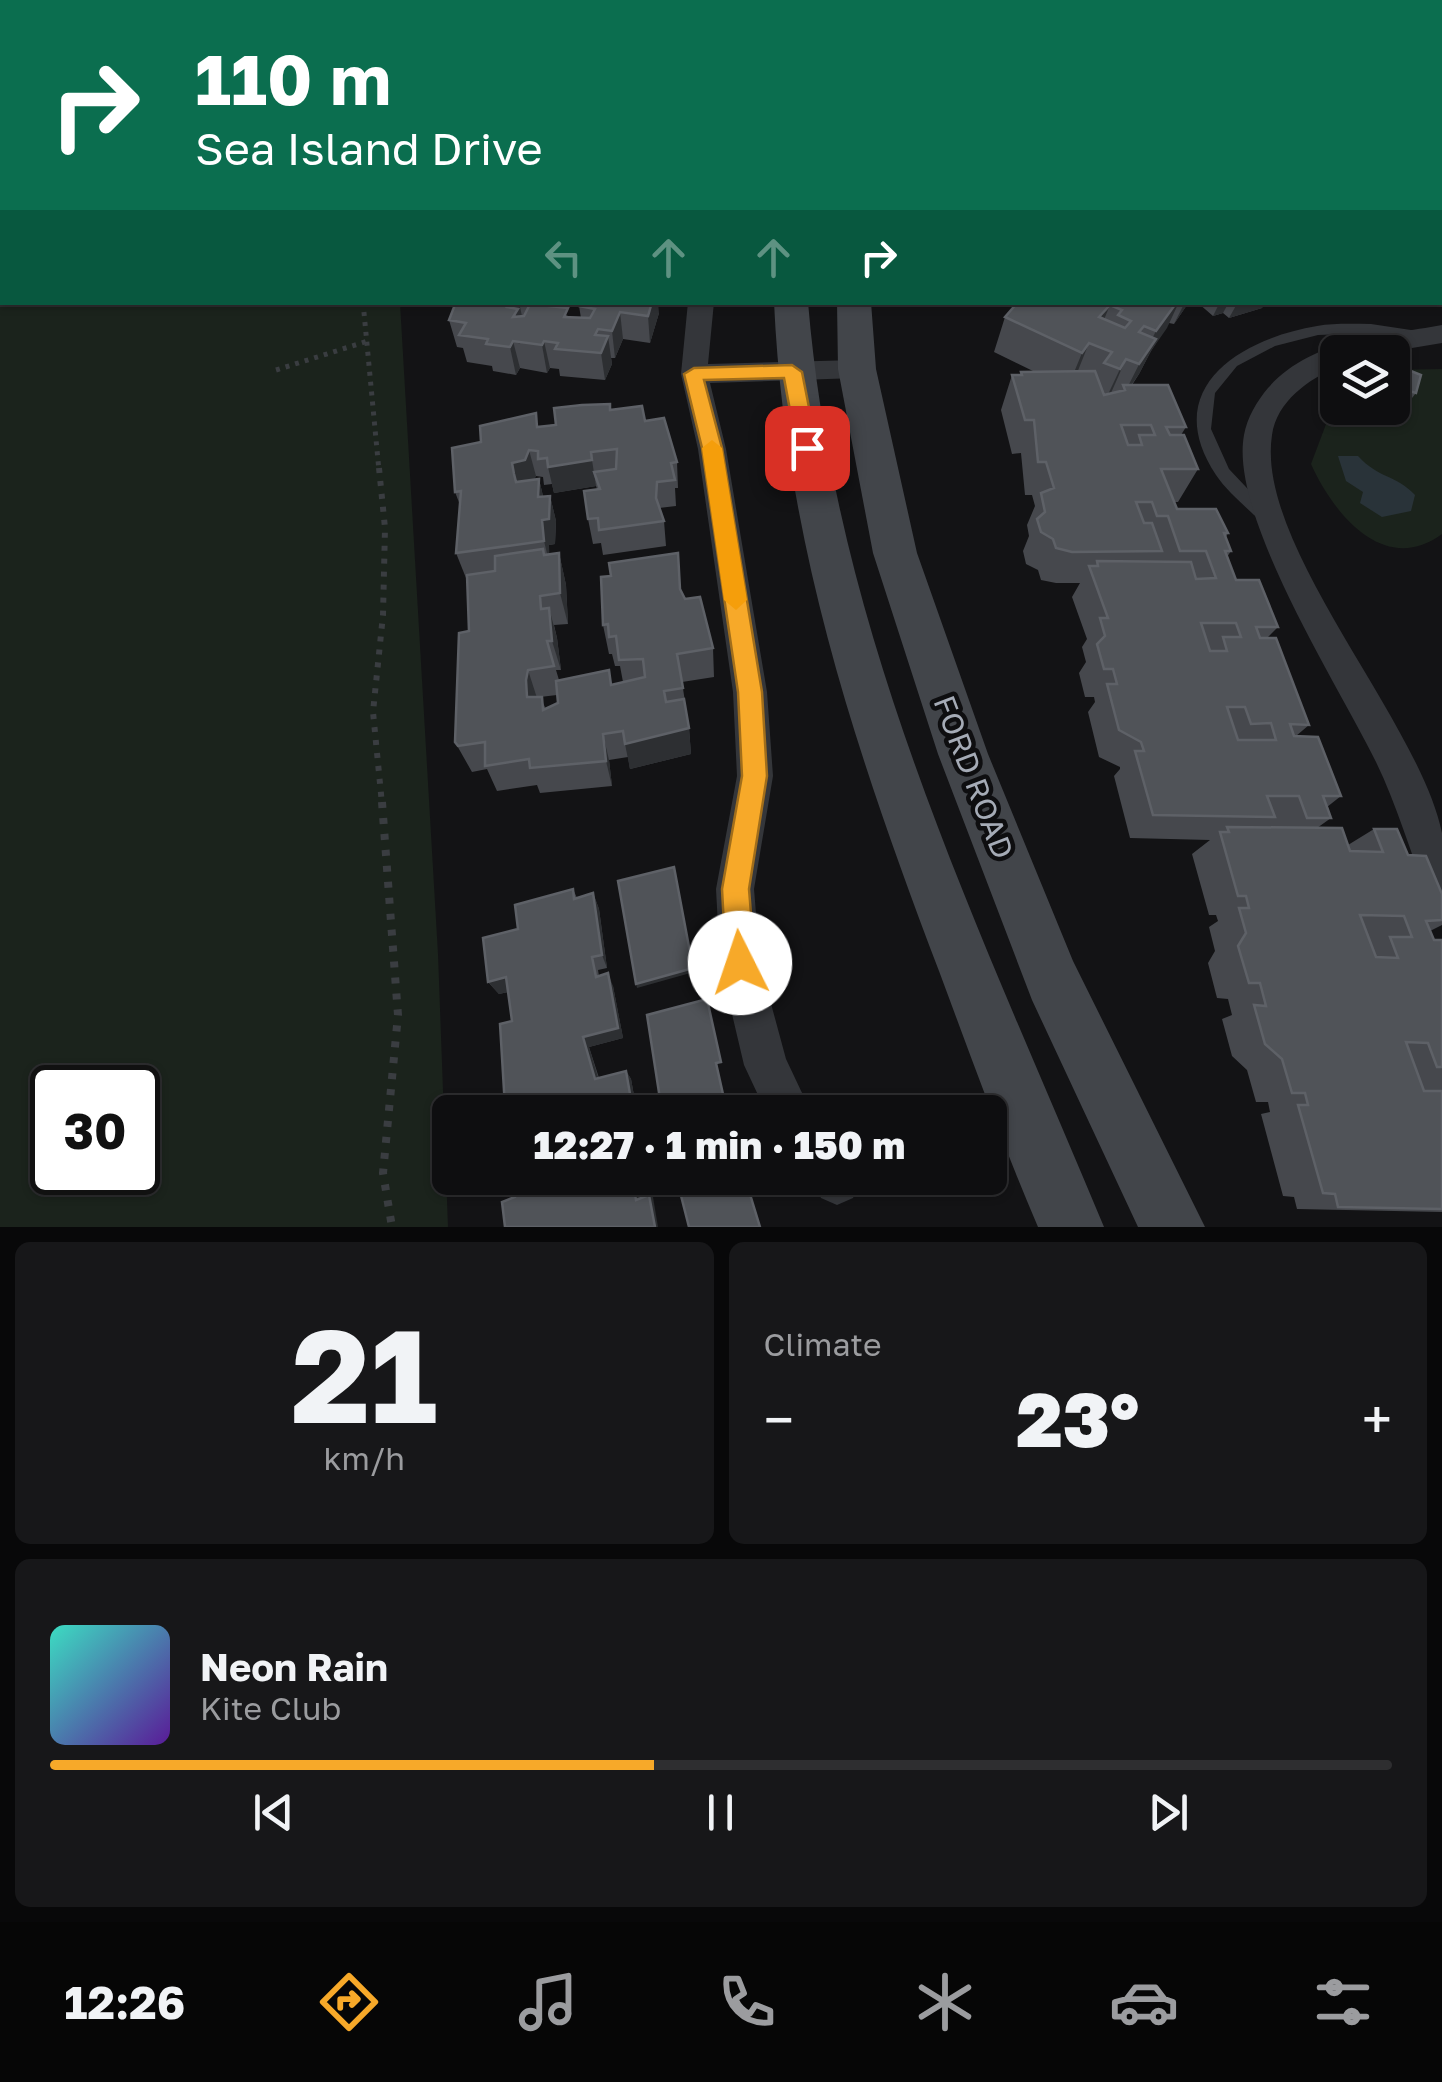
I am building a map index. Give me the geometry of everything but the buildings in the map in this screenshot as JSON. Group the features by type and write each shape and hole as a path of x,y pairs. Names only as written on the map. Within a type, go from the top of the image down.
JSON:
{"main road":[{"path":"791,305 792,372 829,563 887,764 1071,1227"},
{"name":"FORD ROAD","path":"854,305 856,369 895,553 962,754 1052,980 1172,1227"}],"street":[{"path":"701,305 694,374 712,448 750,692 754,776 735,889 740,963 766,1064 781,1095"},
{"path":"1320,364 1292,379 1270,404 1257,436 1256,473 1270,521 1394,761 1442,883"},
{"path":"694,374 856,369"}],"lane":[{"path":"1270,521 1227,482 1201,433 1203,398 1223,366 1244,351 1276,340 1318,333 1392,328 1433,336"}],"path":[{"path":"363,305 384,528 383,615 373,712 396,955 398,1015 383,1173 392,1227"},
{"path":"276,370 368,340"}],"shaded area":[{"path":"0,305 400,305 443,1095 432,1095 432,1195 447,1195 448,1227 0,1227"},
{"path":"1442,369 1442,534 1421,545 1400,548 1381,544 1347,519 1311,464 1326,425 1410,425 1410,370"},
{"path":"1338,456 1358,456 1408,488 1415,495 1411,511 1382,517 1360,503 1363,492 1346,481"}],"slow traffic":[{"path":"712,448 736,600"}],"route":[{"path":"740,963 735,889 754,776 750,692 712,448 694,374 792,372 807,448"}]}
